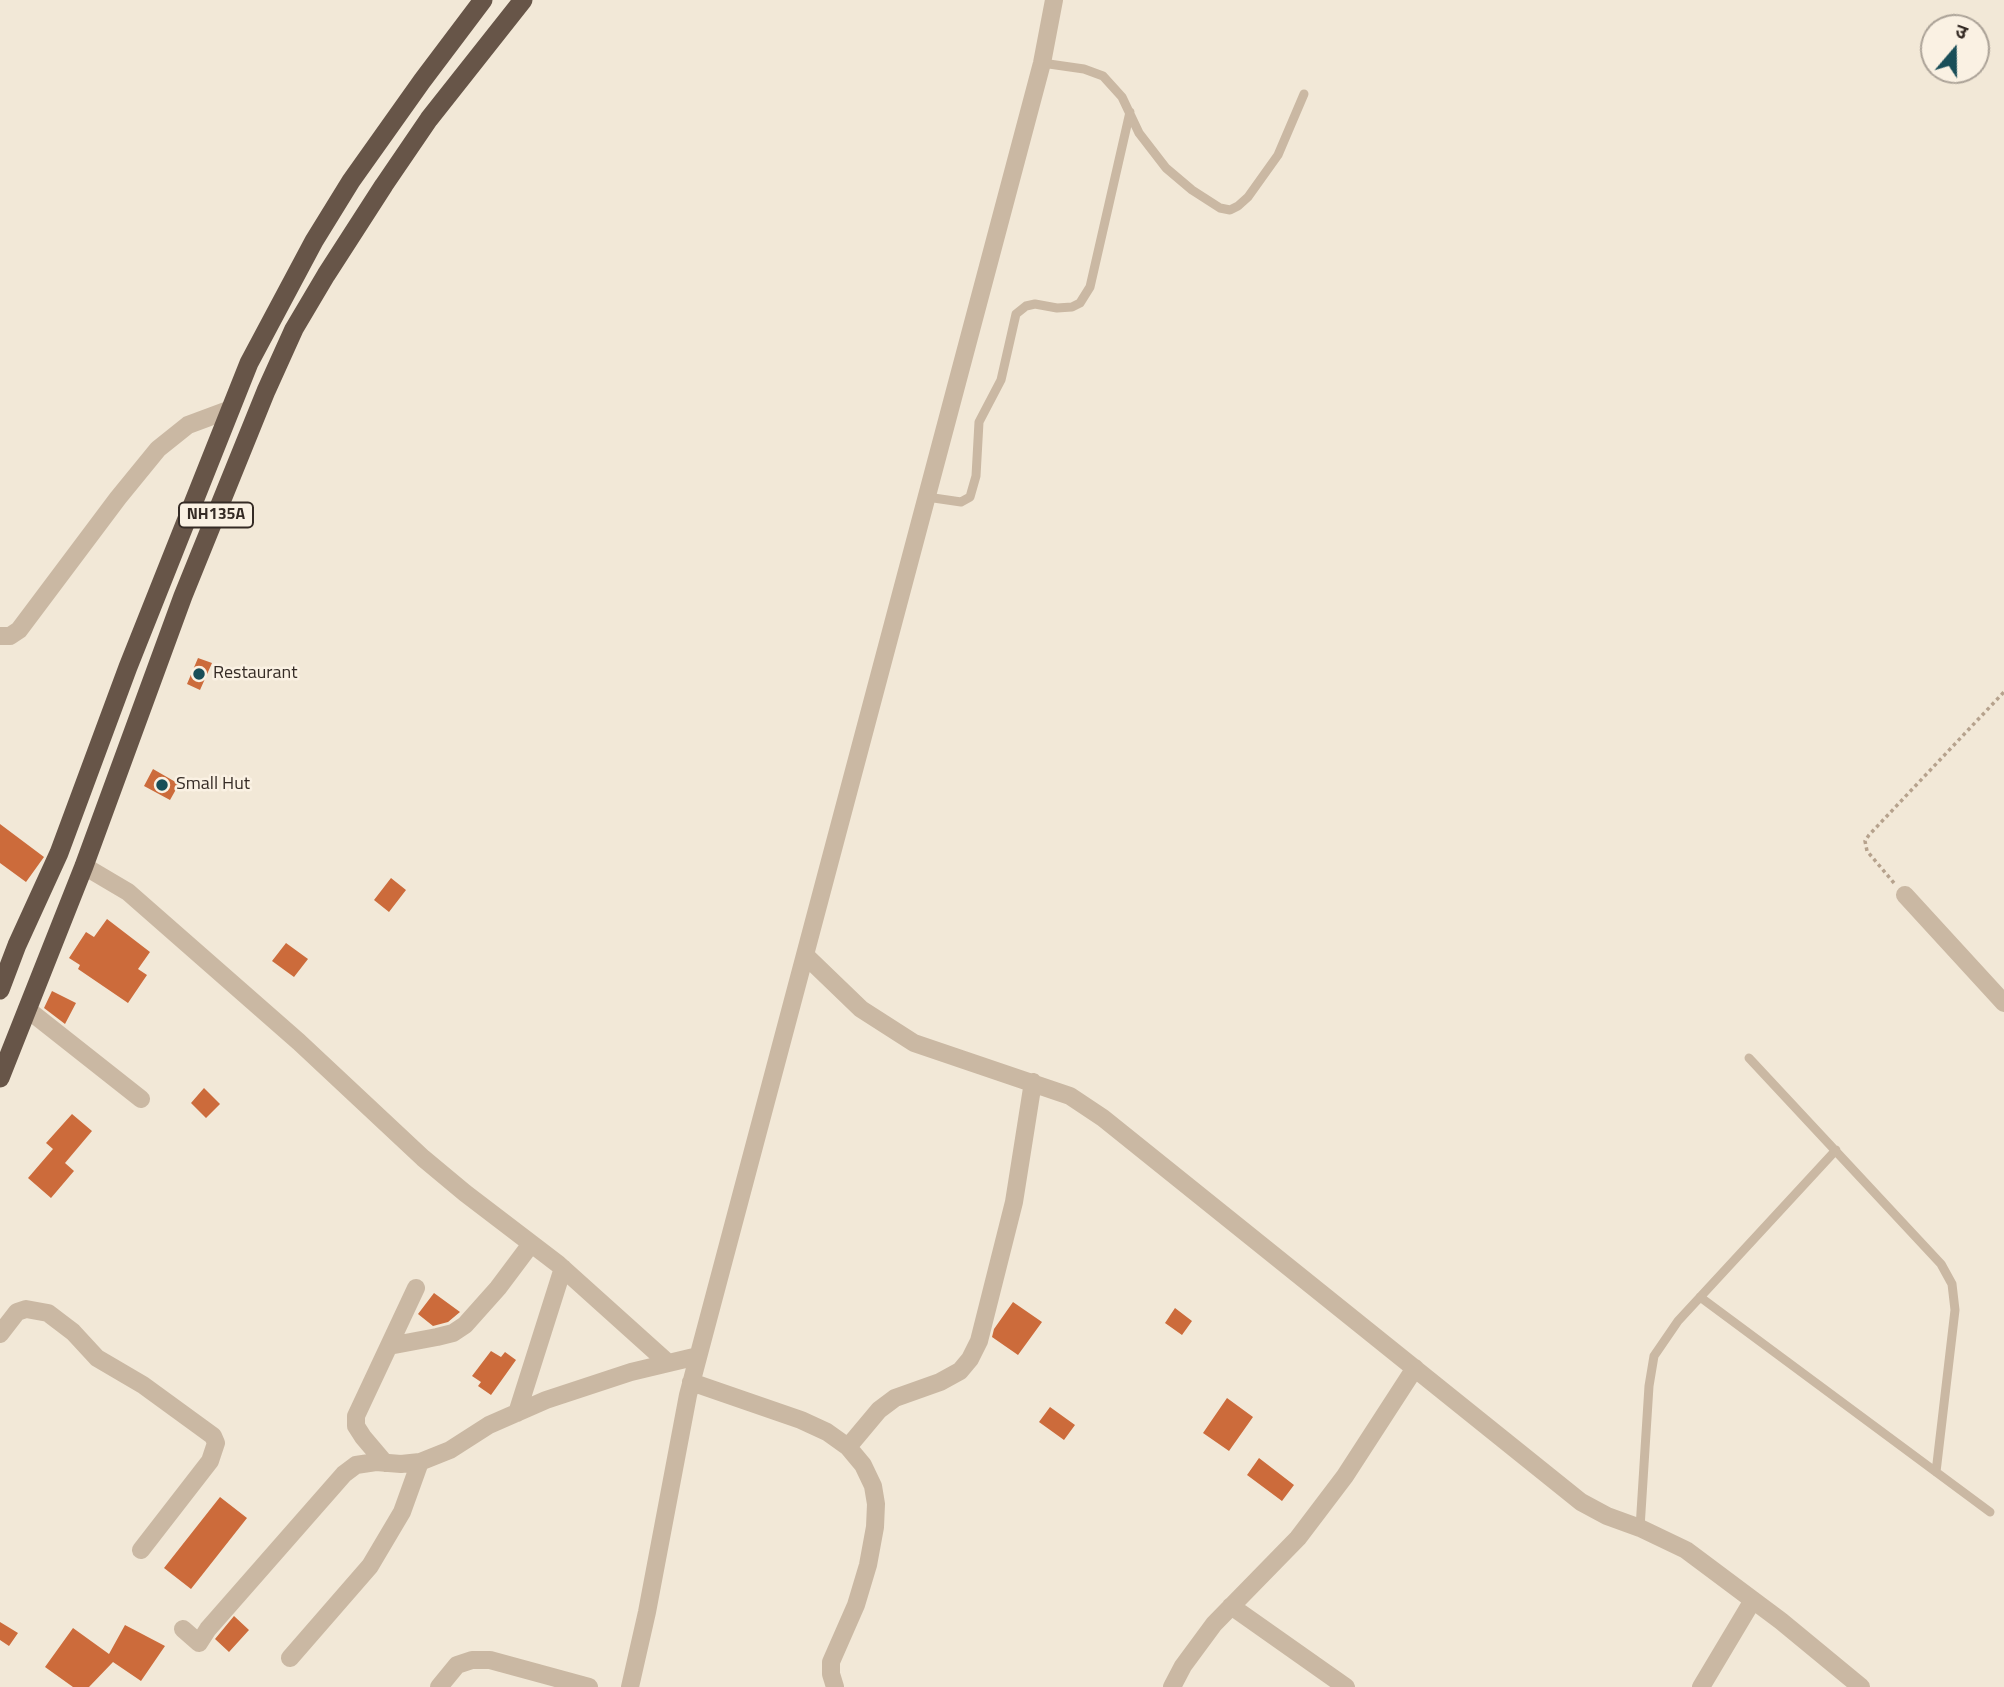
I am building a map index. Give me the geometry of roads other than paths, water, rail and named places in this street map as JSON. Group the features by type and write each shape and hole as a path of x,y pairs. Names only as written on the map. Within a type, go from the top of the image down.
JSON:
{"highway":[{"name":"NH135A","path":"0,990 17,945 59,853 128,667 255,353 314,241 351,181 483,0"},
{"name":"NH135A","path":"0,1078 84,866 183,596 294,329 326,275 429,119 523,0"}],"street":[{"path":"630,1687 691,1382 1042,63 1054,0"},
{"path":"0,636 10,636 19,630 118,498 158,450 188,425 231,409"},
{"path":"84,866 128,892 299,1042 423,1158 563,1268 667,1362"},
{"path":"1905,895 2004,1003"},
{"path":"806,956 861,1009 914,1043 1070,1096 1103,1118 1581,1502 1686,1550 1859,1686"},
{"path":"27,1009 141,1099"},
{"path":"848,1447 879,1410 895,1398 940,1382 960,1371 970,1359 979,1341 1009,1226 1033,1082"},
{"path":"389,1346 445,1335 465,1325 490,1298 531,1244"},
{"path":"517,1413 563,1268"},
{"path":"385,1463 356,1426 356,1416 416,1288"},
{"path":"0,1334 18,1312 26,1308 48,1313 73,1332 97,1358 143,1385 214,1436 216,1443 209,1461 141,1550"},
{"path":"183,1629 199,1643 208,1629 344,1474 356,1465 421,1462 442,1454 489,1425 546,1400 667,1362 698,1356"},
{"path":"1172,1687 1199,1642 1298,1538 1345,1476 1415,1368"},
{"path":"691,1382 801,1420 827,1433 848,1447 863,1465 873,1486 876,1504 875,1527 868,1565 856,1605 831,1662 835,1687"},
{"path":"290,1658 370,1566 402,1512 421,1462"},
{"path":"1701,1687 1753,1600"},
{"path":"1231,1606 1346,1687"},
{"path":"439,1687 457,1665 472,1660 490,1660 589,1687"}],"lane":[{"path":"1042,63 1084,69 1103,76 1122,97 1150,150 1166,168 1202,197 1220,208 1230,210 1248,197 1278,155 1304,94"},
{"path":"927,497 961,502 970,497 976,476 979,422 1001,380 1016,314 1026,306 1035,304 1057,308 1072,307 1080,303 1090,287 1130,112"},
{"path":"1749,1058 1941,1264 1952,1284 1955,1310 1936,1472"},
{"path":"1640,1528 1649,1386 1654,1356 1664,1338 1700,1297 1836,1150"},
{"path":"1700,1297 1990,1512"}],"place":[{"name":"Restaurant","path":"199,674"},
{"name":"Small Hut","path":"162,785"}]}
